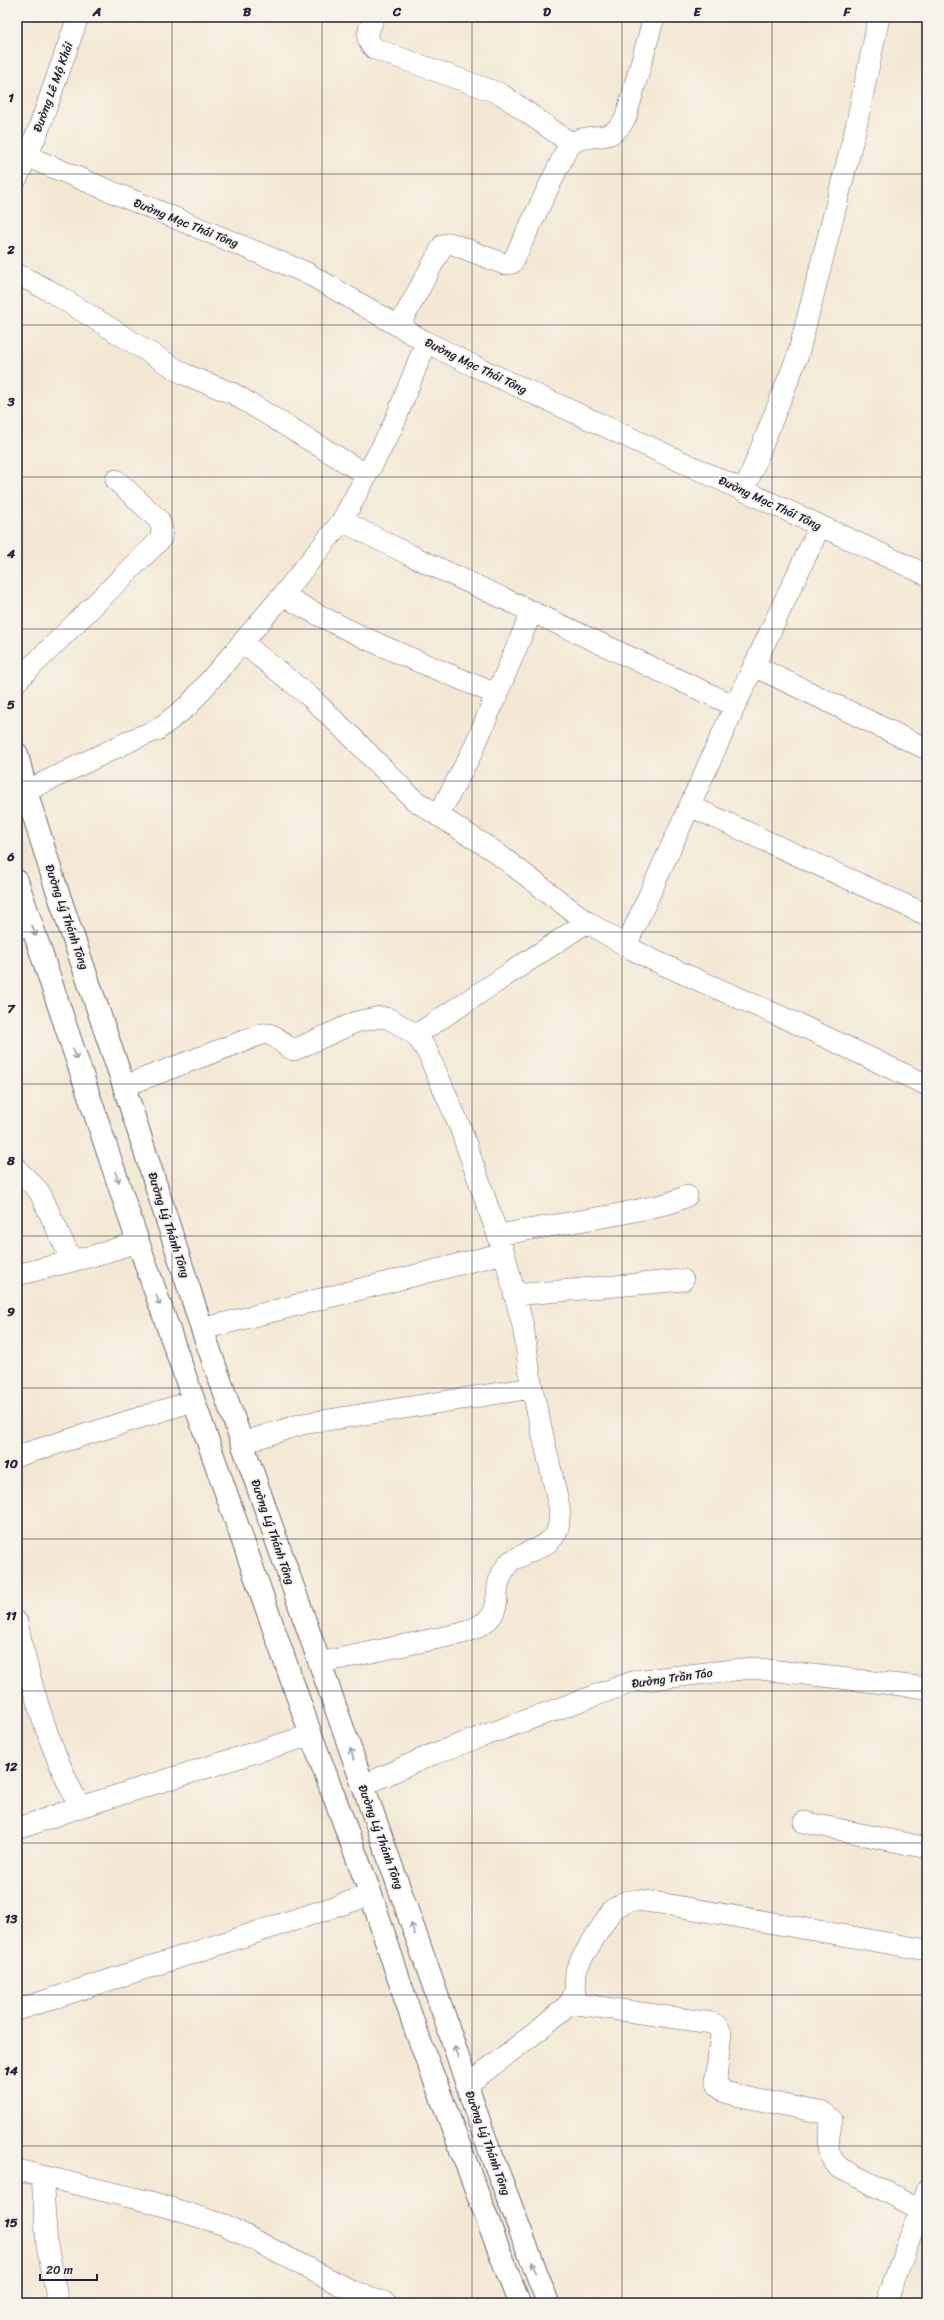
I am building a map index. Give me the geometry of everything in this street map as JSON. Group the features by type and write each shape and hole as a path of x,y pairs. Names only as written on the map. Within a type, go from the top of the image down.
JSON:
{"main road":[{"name":"Đường Lý Thánh Tông","path":"17,754 26,792 124,1086 202,1329 319,1663 341,1721 362,1786 466,2085 548,2303"},
{"path":"17,881 193,1401 311,1735 371,1895 416,2031 519,2303"},
{"path":"311,1735 341,1721"}],"street":[{"name":"Đường Lê Mộ Khải","path":"17,178 38,132 78,17"},
{"path":"374,17 367,37 369,44 375,49 501,94 572,144"},
{"path":"399,326 443,245 450,243 504,264 512,263 565,153 572,144 578,140 599,137 620,128 626,117 654,17"},
{"path":"744,491 798,355 855,130 879,17"},
{"name":"Đường Mạc Thái Tông","path":"26,156 162,214 275,258 313,277 426,342 520,388 927,575"},
{"path":"17,274 50,291 184,374 234,394 367,475"},
{"path":"26,792 136,738 157,730 189,705 283,595 342,521 393,426 426,342"},
{"path":"17,681 161,539 162,528 159,520 116,480"},
{"path":"342,521 410,555 735,706"},
{"path":"626,946 735,706 820,526"},
{"path":"283,595 322,617 360,635 498,695"},
{"path":"438,816 473,750 498,695 532,611"},
{"path":"243,643 309,696 414,800 494,851 587,922 626,946 927,1085"},
{"path":"754,666 927,749"},
{"path":"690,806 927,915"},
{"path":"416,1035 587,922"},
{"path":"124,1086 262,1034 269,1033 276,1036 288,1048 294,1050 356,1022 380,1017 390,1019 416,1035 427,1051 460,1127 501,1244 523,1326 532,1388 559,1506 561,1524 551,1541 510,1562 501,1574 495,1612 490,1620 480,1626 463,1633 319,1663"},
{"path":"17,1168 25,1179 35,1186 40,1193 72,1261"},
{"path":"202,1329 501,1244 670,1204 686,1196"},
{"path":"17,1275 138,1242"},
{"path":"514,1296 683,1280"},
{"path":"242,1443 302,1424 532,1388"},
{"path":"17,1456 193,1401"},
{"path":"17,1622 26,1663 42,1717 65,1778 80,1807"},
{"name":"Đường Trần Táo","path":"362,1786 433,1754 635,1681 752,1668 927,1688"},
{"path":"17,1829 80,1807 311,1735"},
{"path":"804,1822 927,1848"},
{"path":"17,2010 371,1895"},
{"path":"466,2085 544,2026 570,2003 575,1992 576,1970 583,1956 612,1910 624,1902 638,1900 659,1903 927,1950"},
{"path":"570,2003 712,2023 718,2026 720,2033 716,2080 719,2087 725,2092 740,2096 824,2113 832,2120 828,2154 833,2162 840,2168 923,2200 886,2303"},
{"path":"17,2170 151,2202 226,2224 352,2291 386,2303"},
{"path":"42,2176 47,2245 58,2303"}]}
